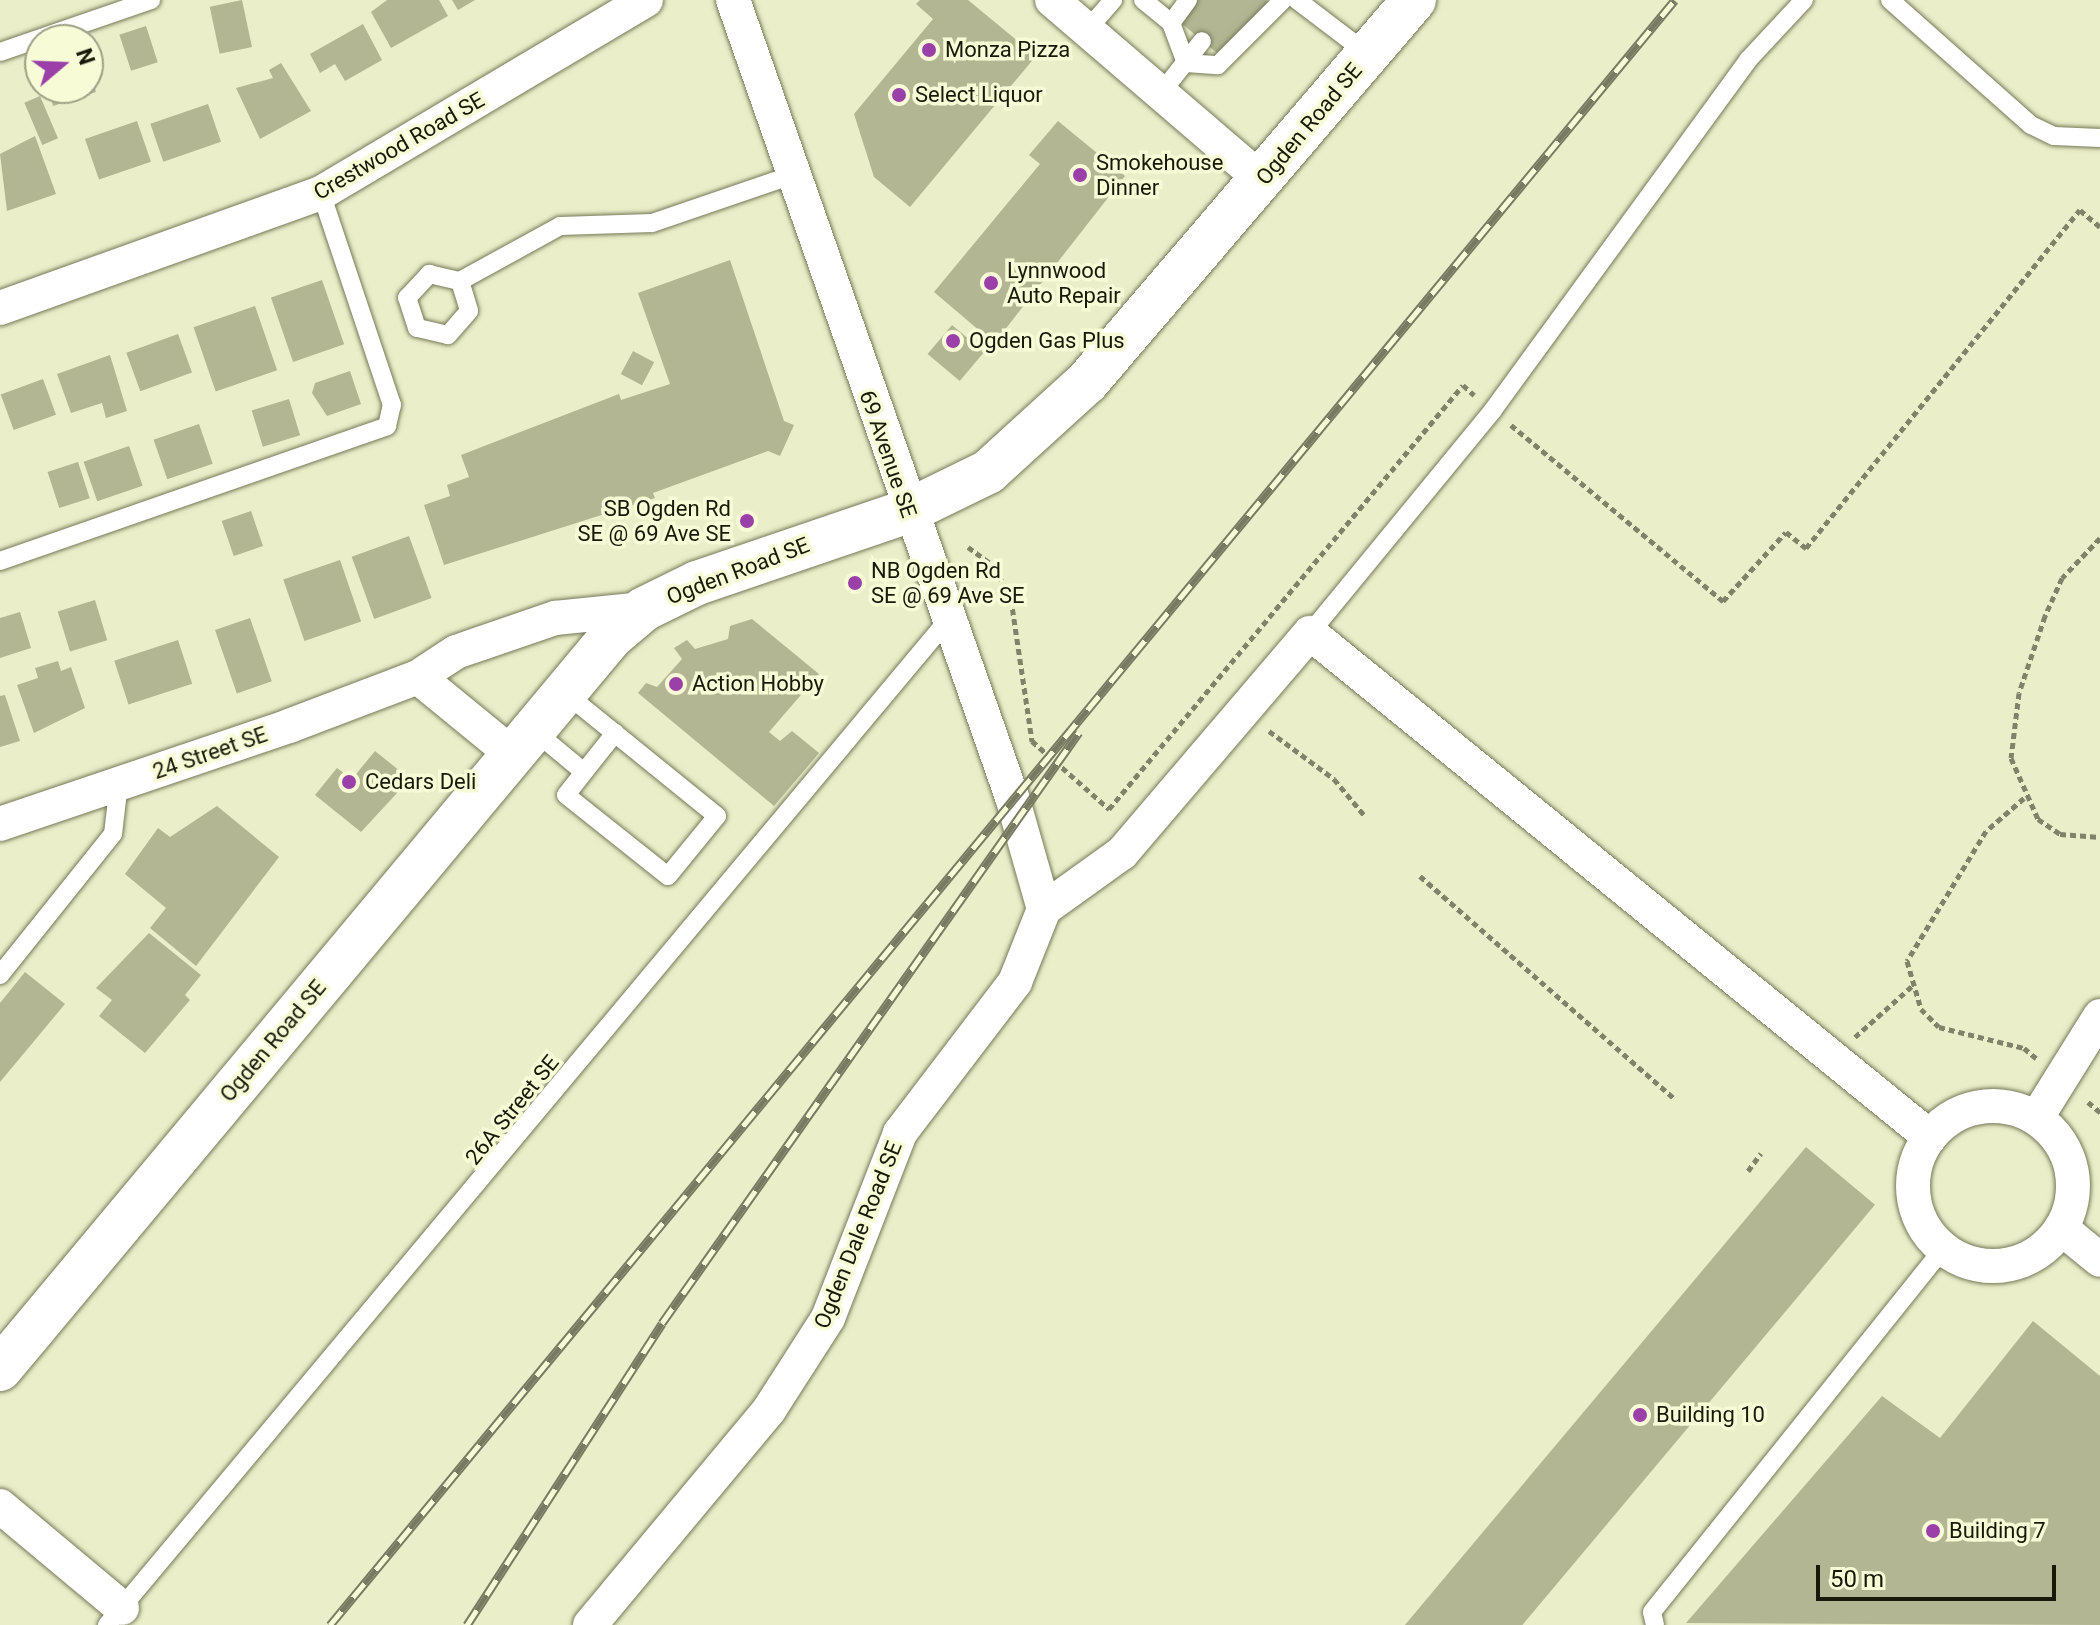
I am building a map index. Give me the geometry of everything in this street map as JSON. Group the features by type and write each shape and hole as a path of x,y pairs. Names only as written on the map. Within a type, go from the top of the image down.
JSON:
{"street":[{"name":"Crestwood Road SE","path":"0,308 321,193 646,0"},
{"name":"69 Avenue SE","path":"733,0 948,620 1044,909"},
{"path":"1052,0 1262,180"},
{"name":"Ogden Road SE","path":"0,1369 18,1330 563,691 644,609 734,569 908,511 988,472 1057,413 1262,180 1414,0"},
{"name":"24 Street SE","path":"0,824 418,677 456,652 555,618 644,609"},
{"path":"1044,909 1122,853 1310,633 1930,1137"},
{"path":"418,677 522,741"},
{"name":"Ogden Dale Road SE","path":"590,1625 769,1410 828,1318 900,1133 1015,982 1044,909"},
{"path":"2037,1117 2100,1016"},
{"path":"1990,1105 2037,1117 2070,1162 2074,1188 2061,1228 2016,1263 1990,1266 1943,1249 1915,1202 1913,1174 1930,1137 1963,1111 1990,1105"},
{"path":"2061,1228 2100,1260"},
{"path":"0,1506 114,1616"}],"lane":[{"path":"0,52 151,0"},
{"path":"1087,30 1113,0"},
{"path":"1143,0 1171,23 1186,63"},
{"path":"1171,23 1188,0"},
{"path":"1186,63 1230,59 1283,0"},
{"path":"1297,0 1368,55"},
{"path":"1310,633 1493,410 1748,60 1804,0"},
{"path":"1890,0 2031,125 2054,136 2100,138"},
{"path":"1161,93 1202,41"},
{"path":"460,281 560,226 675,218 792,175"},
{"path":"0,561 387,426 392,405 321,193"},
{"name":"26A Street SE","path":"114,1616 948,620"},
{"path":"563,691 615,733 717,816 668,876 566,795 615,733"},
{"path":"522,741 584,772"},
{"path":"0,975 113,834 119,783"},
{"path":"1649,1621 1943,1249"}],"path":[{"path":"1508,422 1723,601 1786,532 1806,548 2080,210 2100,227"},
{"path":"968,547 994,566 1011,599 1032,741 1109,809 1463,385 1478,398"},
{"path":"2100,538 2062,578 2019,693 2011,758 2024,798 2060,834 2100,837"},
{"path":"1262,725 1334,779 1365,816"},
{"path":"2024,798 1986,831 1920,930 1907,961 1912,986 1939,1027 2024,1048 2036,1059"},
{"path":"1420,876 1674,1098"},
{"path":"1849,1044 1912,986"},
{"path":"2088,1102 2100,1112"},
{"path":"1748,1171 1761,1153"}],"building":[{"path":"242,0 252,47 220,54 210,7"},
{"path":"387,0 439,0 448,16 391,48 371,12"},
{"path":"452,0 475,0 458,10"},
{"path":"920,0 968,0 1036,56 910,207 874,177 854,114 933,19 916,4"},
{"path":"1198,0 1266,0 1271,4 1224,59 1180,22"},
{"path":"363,24 382,60 345,81 335,64 320,73 310,54"},
{"path":"146,26 158,62 131,71 119,35"},
{"path":"281,63 311,111 260,139 236,88 273,78 269,70"},
{"path":"25,104 43,104 58,138 42,145"},
{"path":"208,104 221,142 163,162 150,124"},
{"path":"137,121 151,162 99,180 85,139"},
{"path":"1058,121 1125,176 1000,336 987,337 934,292 1040,164 1029,155"},
{"path":"35,136 56,194 7,211 0,154"},
{"path":"730,260 784,421 794,425 780,456 768,451 653,493 655,498 444,565 424,505 450,496 447,485 469,477 461,455 619,394 621,400 670,384 638,293"},
{"path":"322,280 344,344 293,362 271,298"},
{"path":"255,306 277,370 216,391 194,327"},
{"path":"952,325 984,352 960,381 928,354"},
{"path":"178,334 192,373 140,391 126,353"},
{"path":"633,351 654,362 642,385 621,374"},
{"path":"110,355 127,411 106,418 102,403 71,413 57,374"},
{"path":"350,371 361,404 327,416 312,393 315,383"},
{"path":"43,379 56,415 14,430 1,394"},
{"path":"289,399 300,435 263,447 252,410"},
{"path":"199,424 213,464 167,479 154,440"},
{"path":"129,446 143,486 97,501 84,462"},
{"path":"78,462 90,498 59,508 48,472"},
{"path":"251,511 263,546 234,556 222,521"},
{"path":"409,536 432,598 374,619 352,557"},
{"path":"340,560 361,621 304,641 283,580"},
{"path":"95,600 107,640 70,652 58,611"},
{"path":"20,612 31,648 0,658 0,618"},
{"path":"250,618 272,681 237,693 215,630"},
{"path":"752,619 819,674 769,732 780,741 792,731 819,753 774,806 638,693 646,683 657,687 682,659 674,648 687,640 695,649 728,639 730,626"},
{"path":"178,640 192,684 128,704 114,661"},
{"path":"58,661 61,671 71,667 85,708 34,733 17,685 38,678 35,668"},
{"path":"5,695 20,741 0,747 0,696"},
{"path":"375,751 410,779 361,832 315,795 337,768 352,779"},
{"path":"217,806 279,857 196,966 150,928 166,908 125,874 158,828 170,837"},
{"path":"149,933 201,975 185,995 190,1000 145,1053 99,1016 112,1000 96,988"},
{"path":"25,972 65,1004 0,1082 0,1003"},
{"name":"Building 10","path":"1806,1147 1875,1205 1522,1625 1405,1625"},
{"name":"Building 7","path":"2033,1321 2100,1376 2100,1625 1686,1623 1882,1396 1940,1438"}],"railway":[{"path":"330,1625 1675,0"},
{"path":"467,1625 662,1323 1079,732"}],"place":[{"name":"Monza Pizza","path":"929,50"},
{"name":"Select Liquor","path":"899,95"},
{"name":"Smokehouse Dinner","path":"1080,175"},
{"name":"Lynnwood Auto Repair","path":"991,283"},
{"name":"Ogden Gas Plus","path":"953,341"},
{"name":"SB Ogden Rd SE @ 69 Ave SE","path":"747,521"},
{"name":"NB Ogden Rd SE @ 69 Ave SE","path":"855,583"},
{"name":"Action Hobby","path":"676,684"},
{"name":"Cedars Deli","path":"349,782"},
{"name":"Building 10","path":"1640,1415"},
{"name":"Building 7","path":"1933,1531"}]}
